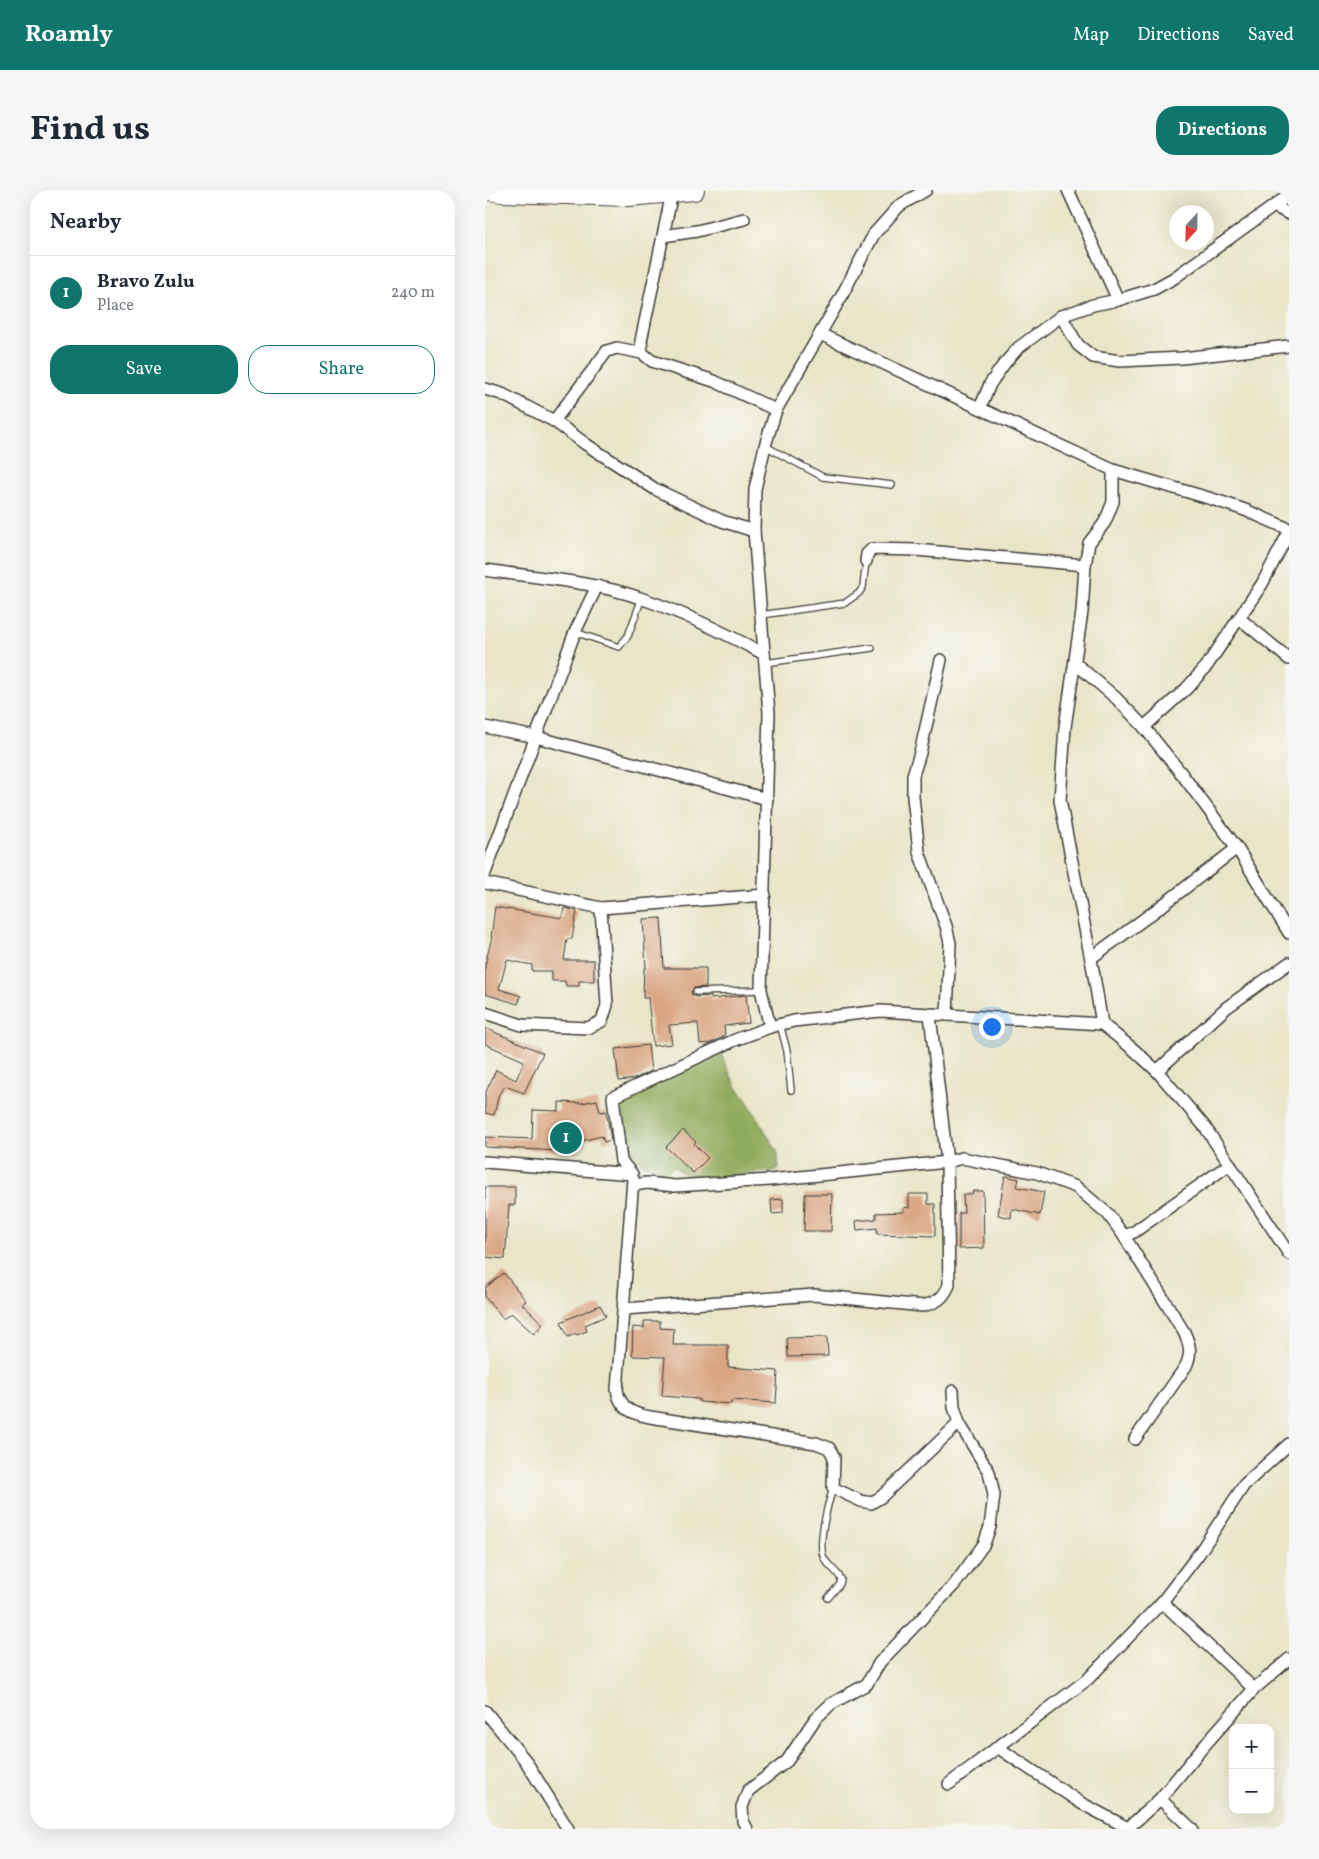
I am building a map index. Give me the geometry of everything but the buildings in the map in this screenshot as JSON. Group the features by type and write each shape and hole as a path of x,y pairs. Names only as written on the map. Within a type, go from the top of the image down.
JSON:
{"highway":[{"path":"489,190 619,196 694,190"}],"street":[{"path":"775,1026 761,990 769,713 754,532 755,489 776,410 875,234 899,206 926,190"},
{"path":"1068,190 1118,300"},
{"path":"642,353 641,340 672,193"},
{"path":"980,408 990,384 1018,348 1061,316 1093,305 1118,300 1154,289 1174,278 1289,195"},
{"path":"1275,206 1289,214"},
{"path":"663,236 697,231 744,219"},
{"path":"1061,316 1078,345 1093,357 1120,361 1182,358 1289,346"},
{"path":"820,334 1113,470 1245,510 1289,530 1262,584 1207,667 1144,727"},
{"path":"554,421 607,351 617,348 642,353 652,361 714,381 776,410"},
{"path":"485,390 502,394 554,421 655,489 721,521 754,532"},
{"path":"1101,1024 1091,958 1060,800 1065,727 1082,612 1085,565 1089,544 1105,522 1113,502 1113,470"},
{"path":"866,560 867,554 872,549 907,550 1085,565"},
{"path":"485,570 597,586 642,598 729,635 765,659"},
{"path":"485,873 575,632 597,586"},
{"path":"1239,618 1289,659"},
{"path":"941,660 920,753 913,775 913,798 919,852 951,942 947,1015"},
{"path":"1075,663 1116,698 1144,727 1237,848 1288,930"},
{"path":"485,727 536,737 767,799"},
{"path":"1091,958 1237,848"},
{"path":"485,883 601,908 765,895"},
{"path":"485,1013 522,1025 588,1028 601,1022 607,1005 601,908"},
{"path":"1157,1071 1226,1008 1289,963"},
{"path":"959,1423 881,1497 871,1503 861,1501 833,1488 834,1457 829,1448 816,1443 644,1416 630,1410 619,1401 617,1390 633,1180 621,1161 613,1097 702,1054 775,1026 802,1020 880,1011 1101,1024 1157,1071 1205,1128 1289,1254"},
{"path":"624,1309 813,1295 923,1306 938,1301 945,1294 949,1285 947,1162 930,1015"},
{"path":"485,1162 675,1186 770,1180 947,1162 962,1158 1037,1173 1076,1187 1108,1214 1124,1236 1190,1344 1190,1356 1186,1366 1135,1439"},
{"path":"1124,1236 1134,1232 1230,1164"},
{"path":"747,1829 743,1821 742,1808 748,1791 787,1761 815,1718 831,1704 867,1684 880,1662 955,1584 983,1544 990,1527 994,1494 989,1472 959,1423 954,1407 953,1390"},
{"path":"949,1784 1089,1679 1162,1602 1198,1555 1244,1484 1289,1444"},
{"path":"1162,1602 1254,1689"},
{"path":"997,1747 1081,1803 1128,1828 1160,1799 1254,1689 1289,1659"},
{"path":"485,1710 525,1760 568,1829"},
{"path":"1160,1799 1192,1829"}],"lane":[{"path":"765,446 823,477 892,485"},
{"path":"761,615 845,603 859,593 863,587 866,560"},
{"path":"575,632 619,647 628,636 642,598"},
{"path":"765,659 871,648"},
{"path":"696,992 761,990"},
{"path":"775,1026 787,1051 791,1090"},
{"path":"828,1598 840,1584 841,1579 824,1559 823,1554 823,1524 833,1488"}],"green space":[{"path":"721,1054 736,1086 746,1099 777,1151 779,1168 773,1171 688,1179 673,1166 664,1175 655,1168 643,1164 622,1144 623,1131 617,1098 704,1057"}],"place":[{"name":"Bravo Zulu","path":"566,1138"}]}
